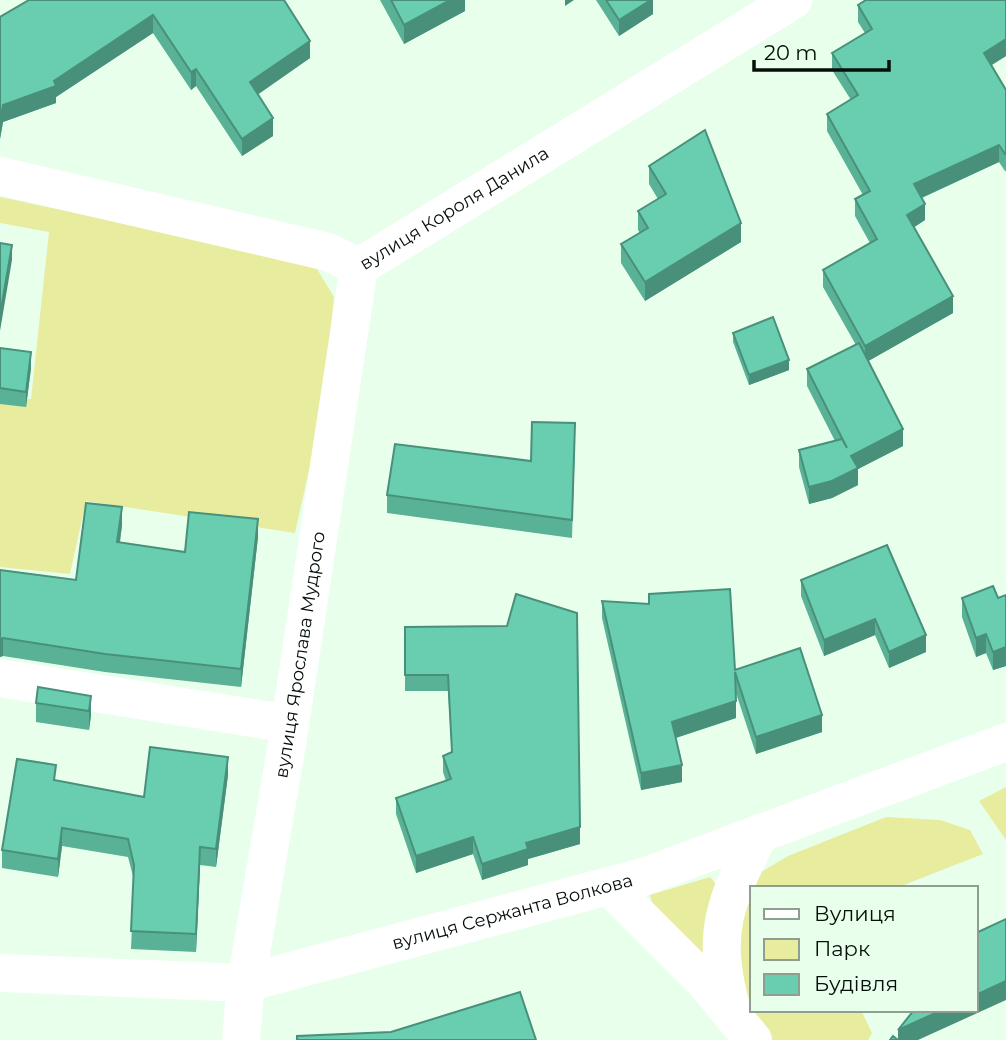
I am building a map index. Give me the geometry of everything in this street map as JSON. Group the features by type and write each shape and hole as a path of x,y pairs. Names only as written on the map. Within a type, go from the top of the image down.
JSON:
{"street":[{"name":"вулиця Короля Данила","path":"0,176 327,252 359,267 793,0"},
{"name":"вулиця Ярослава Мудрого","path":"241,1040 246,983 290,724 359,267"},
{"path":"0,678 290,724"},
{"name":"вулиця Сержанта Волкова","path":"0,973 246,983 646,876 1006,742"},
{"path":"744,1030 722,970 721,929 726,905 761,833"},
{"path":"609,886 705,982 744,1030"}],"green space":[{"path":"0,197 314,264 334,297 322,412 295,533 86,501 70,574 0,567 0,394 31,399 49,232 0,223"},
{"path":"1006,787 1006,840 979,801"},
{"path":"886,817 940,820 970,830 983,854 901,886 751,886 756,875 788,856"},
{"path":"710,877 719,888 709,974 654,914 650,895"},
{"path":"750,889 750,1012 862,1012 872,1033 868,1040 767,1040 745,1011 738,916"}],"building":[{"path":"29,0 284,0 310,41 250,82 273,118 242,139 196,69 191,72 153,15 54,81 56,86 3,105 0,122 0,17"},
{"path":"391,0 450,0 404,25"},
{"path":"606,0 651,0 619,20"},
{"path":"866,0 1006,0 1006,39 984,53 1006,90 1006,154 999,145 914,184 925,204 907,215 953,296 865,346 823,270 877,239 855,199 870,191 827,114 858,95 832,53 872,29 858,5"},
{"path":"705,130 741,223 645,282 621,244 648,228 638,211 666,194 649,166"},
{"path":"0,243 12,245 0,315"},
{"path":"773,317 789,360 749,375 733,333"},
{"path":"859,343 903,429 851,456 858,468 832,481 809,487 799,450 842,439 847,448 807,369"},
{"path":"0,348 31,352 26,392 0,388"},
{"path":"532,422 575,423 572,520 387,495 395,444 531,461"},
{"path":"86,503 122,507 117,542 185,552 189,512 258,519 241,669 0,639 0,570 76,580"},
{"path":"887,545 926,635 889,652 875,619 824,640 801,580"},
{"path":"993,586 998,598 1006,595 1006,647 993,652 986,634 976,638 962,598"},
{"path":"730,589 735,670 800,648 822,715 756,737 735,672 736,701 672,722 682,765 641,773 602,601 649,604 649,594"},
{"path":"516,594 577,613 580,827 526,843 528,849 482,864 473,837 416,856 396,798 451,779 443,756 452,752 448,675 405,675 405,627 507,626"},
{"path":"38,687 91,696 89,711 36,703"},
{"path":"150,747 228,757 216,849 200,847 196,934 131,931 134,865 128,839 62,828 58,859 2,850 17,759 56,765 54,780 144,797"},
{"path":"1006,919 1006,981 978,994 978,932"},
{"path":"520,992 536,1040 297,1040 297,1036 391,1032"},
{"path":"912,1012 938,1012 898,1030"}]}
